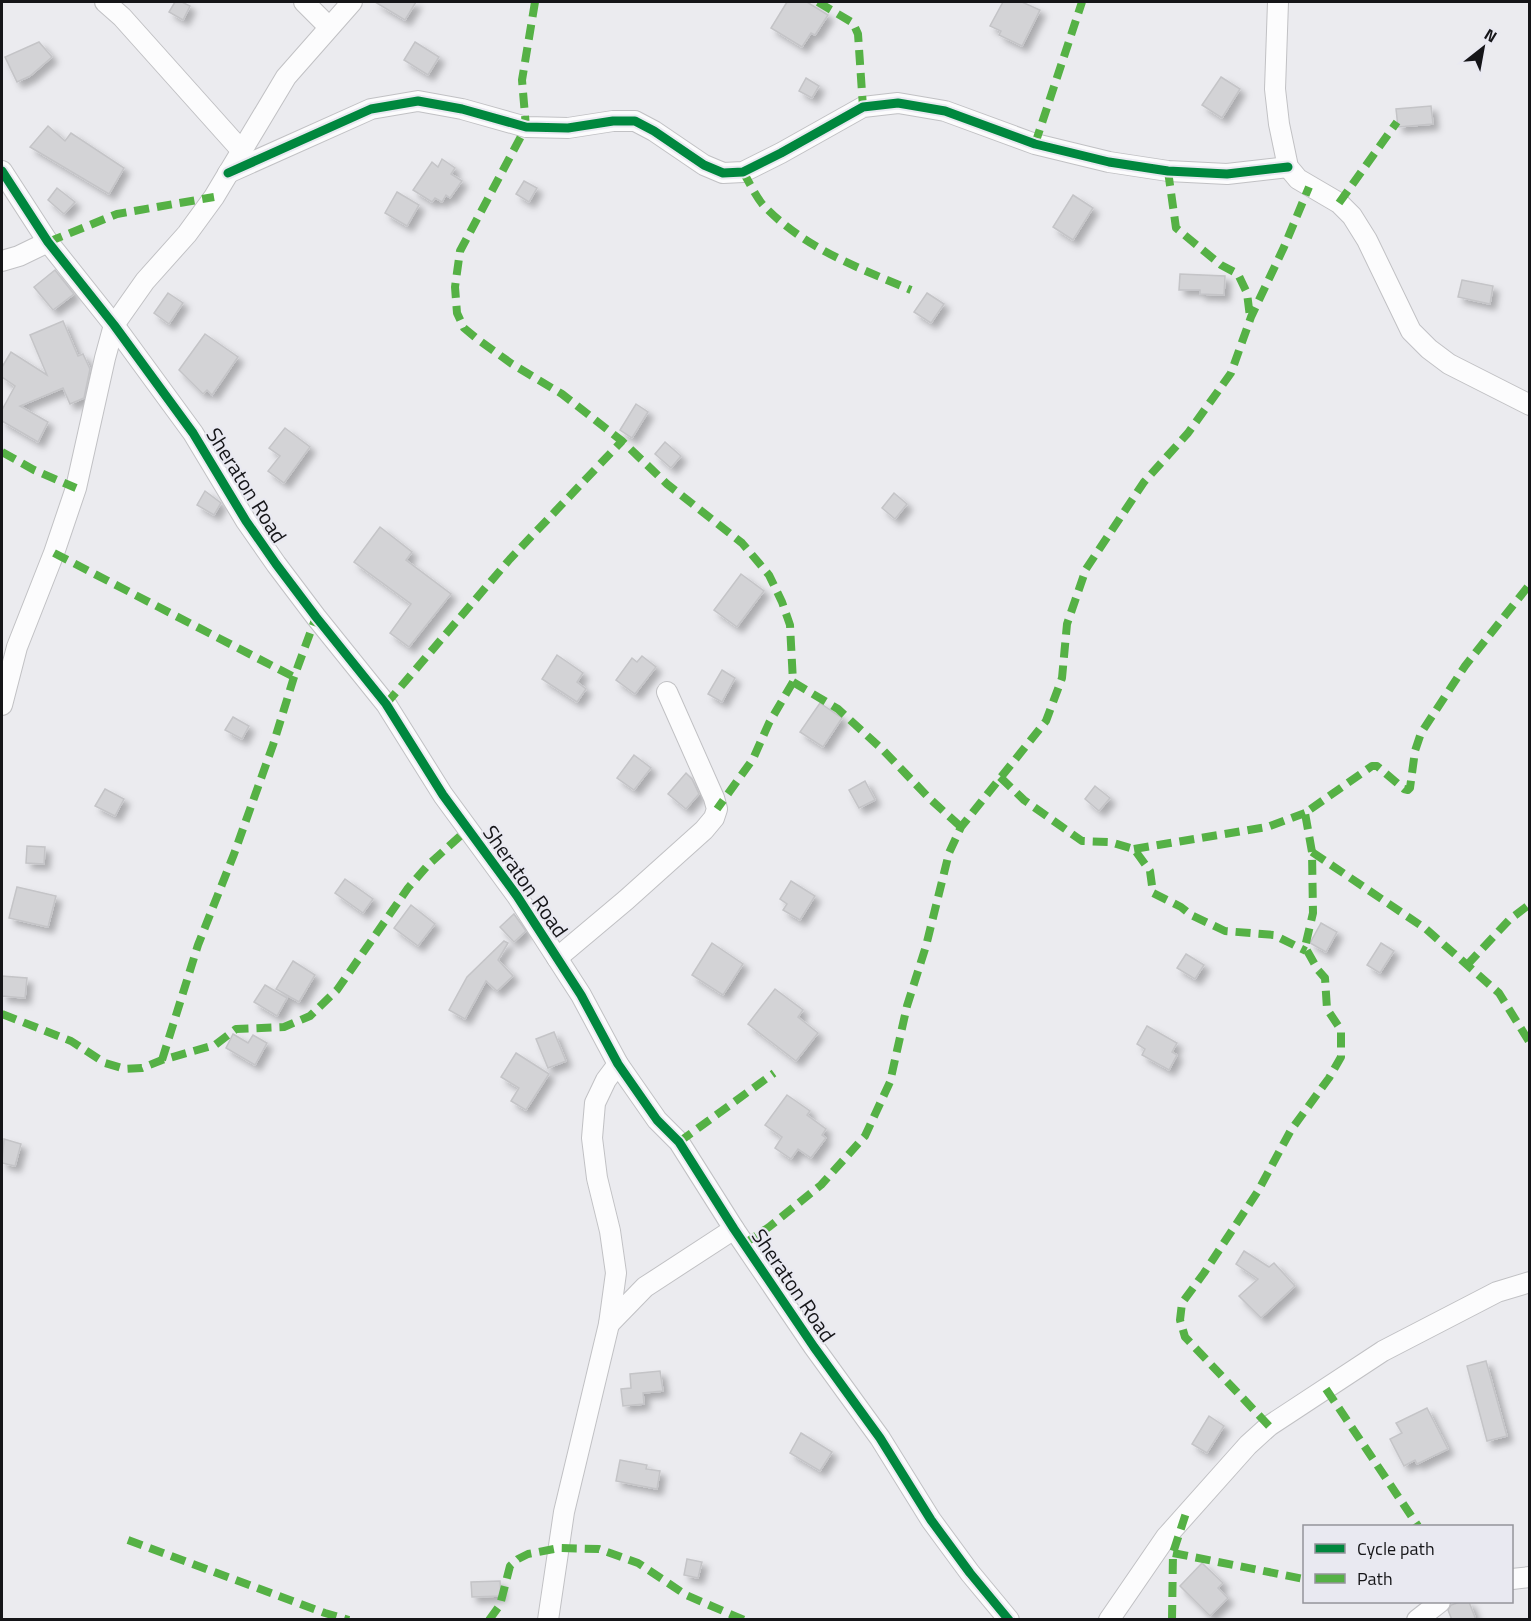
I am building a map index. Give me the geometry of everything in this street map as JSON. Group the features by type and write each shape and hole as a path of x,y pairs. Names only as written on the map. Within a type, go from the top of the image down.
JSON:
{"street":[{"path":"105,2 122,17 241,150"},
{"path":"304,2 329,27"},
{"path":"2,705 17,647 54,553 76,488 114,325 145,281 187,234 214,197 286,77 352,2"},
{"path":"1278,2 1275,89 1288,168 1298,179 1340,203 1352,216 1367,240 1411,331 1423,343 1449,364 1530,405"},
{"path":"228,172 371,109 418,101 462,109 526,127 568,128 613,121 635,121 704,165 723,173 743,172 863,106 898,103 945,111 1035,144 1109,162 1168,171 1227,174 1288,168"},
{"name":"Sheraton Road","path":"2,171 48,242 114,325 193,433 246,521 276,564 386,704 443,795 517,896 581,995 618,1064 657,1120 679,1142 734,1229 814,1347 880,1438 932,1520 970,1573 1009,1620"},
{"path":"2,261 19,256 48,242"},
{"path":"557,958 661,869 714,818 717,809 714,798 667,692"},
{"path":"548,1620 564,1512 609,1324 616,1273 610,1231 597,1178 592,1138 595,1103 606,1080 618,1064"},
{"path":"609,1324 645,1287 734,1229"},
{"path":"1109,1620 1166,1537 1248,1445 1269,1426 1383,1352 1497,1292 1530,1282"},
{"path":"1513,1580 1530,1577"},
{"path":"1417,1620 1439,1603"}],"building":[{"path":"175,2 182,2 190,6 183,20 169,12"},
{"path":"375,2 416,2 405,20"},
{"path":"787,2 807,2 828,15 815,35 811,33 802,47 771,28"},
{"path":"1003,2 1022,2 1040,10 1022,46 999,35 1001,31 990,26"},
{"path":"39,42 52,57 30,76 17,82 5,57"},
{"path":"415,42 439,57 428,75 404,60"},
{"path":"1221,77 1240,89 1222,118 1202,105"},
{"path":"806,78 819,86 812,98 799,91"},
{"path":"1431,106 1433,124 1398,127 1396,109"},
{"path":"48,126 65,141 71,133 124,168 109,194 30,147"},
{"path":"442,159 455,168 451,174 462,181 450,198 446,195 442,202 435,198 432,202 413,190 432,162 438,167"},
{"path":"524,181 537,188 529,202 516,194"},
{"path":"57,188 75,202 64,214 48,200"},
{"path":"397,192 419,205 407,226 385,213"},
{"path":"1073,195 1093,208 1073,240 1053,227"},
{"path":"55,270 74,294 53,310 34,287"},
{"path":"1180,274 1225,276 1224,295 1200,294 1200,290 1179,290"},
{"path":"1462,280 1493,286 1490,304 1458,297"},
{"path":"168,293 183,303 169,324 154,313"},
{"path":"927,293 944,304 931,323 914,312"},
{"path":"63,321 78,356 83,354 90,369 84,398 70,404 63,388 20,406 48,422 38,442 2,421 2,410 15,386 2,377 2,367 11,352 47,375 30,335"},
{"path":"205,334 238,357 212,395 207,390 203,394 179,370"},
{"path":"636,404 648,412 632,438 620,430"},
{"path":"285,428 310,447 284,483 268,471 280,456 269,448"},
{"path":"665,442 681,456 671,468 655,454"},
{"path":"205,491 221,503 214,515 197,505"},
{"path":"894,493 907,504 895,519 882,508"},
{"path":"380,527 412,552 406,560 451,594 409,647 390,633 411,604 354,562"},
{"path":"741,574 764,591 737,627 714,610"},
{"path":"557,655 583,673 577,682 586,689 577,702 542,679"},
{"path":"642,656 656,667 635,694 616,680 632,658 637,662"},
{"path":"722,670 735,678 722,702 708,694"},
{"path":"820,703 842,718 823,747 800,732"},
{"path":"233,717 249,726 242,739 225,730"},
{"path":"634,755 651,768 634,790 617,778"},
{"path":"686,773 692,779 699,794 686,809 668,794"},
{"path":"865,781 875,800 859,808 849,790"},
{"path":"1095,786 1110,798 1099,811 1085,799"},
{"path":"105,789 124,799 115,816 95,806"},
{"path":"27,846 45,847 44,864 26,863"},
{"path":"345,879 373,899 363,913 335,893"},
{"path":"791,881 815,896 800,920 783,910 787,904 780,899"},
{"path":"17,887 56,896 48,927 9,918"},
{"path":"411,905 435,924 418,946 394,928"},
{"path":"514,914 526,931 514,942 500,927"},
{"path":"1321,923 1337,932 1326,952 1310,943"},
{"path":"504,941 508,943 498,960 513,976 497,991 486,981 465,1019 449,1010 467,977"},
{"path":"712,943 743,964 723,995 692,975"},
{"path":"1381,943 1394,951 1380,973 1367,965"},
{"path":"1186,954 1204,965 1195,979 1177,968"},
{"path":"293,961 315,975 299,1002 276,989"},
{"path":"2,976 27,978 25,998 2,996"},
{"path":"265,985 287,998 277,1016 254,1002"},
{"path":"775,989 803,1010 798,1017 818,1033 796,1061 748,1024"},
{"path":"1147,1026 1177,1043 1172,1052 1177,1055 1169,1070 1142,1055 1145,1049 1137,1044"},
{"path":"554,1032 566,1061 548,1068 536,1039"},
{"path":"233,1034 248,1043 253,1035 267,1043 255,1065 226,1048"},
{"path":"516,1053 549,1074 526,1110 511,1101 519,1088 501,1077"},
{"path":"787,1095 810,1111 807,1115 826,1129 822,1135 826,1138 811,1158 798,1149 791,1159 775,1148 782,1137 765,1125"},
{"path":"4,1139 21,1144 15,1166 2,1163"},
{"path":"1244,1251 1269,1267 1274,1263 1295,1286 1261,1318 1239,1296 1258,1279 1236,1264"},
{"path":"1486,1361 1507,1436 1487,1441 1467,1366"},
{"path":"660,1371 663,1391 643,1393 644,1404 623,1406 621,1389 631,1388 630,1374"},
{"path":"1427,1408 1448,1449 1417,1464 1415,1460 1404,1466 1390,1439 1402,1433 1396,1423"},
{"path":"1209,1416 1224,1426 1207,1453 1192,1444"},
{"path":"801,1433 832,1452 820,1471 790,1453"},
{"path":"620,1460 647,1465 646,1469 660,1471 657,1489 616,1481"},
{"path":"687,1559 702,1562 698,1578 684,1575"},
{"path":"1202,1563 1223,1583 1218,1588 1228,1598 1210,1616 1180,1586"},
{"path":"500,1581 501,1596 472,1597 471,1582"},
{"path":"1469,1603 1476,1620 1452,1620 1448,1610 1451,1605"}],"marked path":[{"path":"535,2 522,80 526,127 460,251 455,287 457,313 464,328 476,338 512,364 562,394 622,441 667,484 742,543 769,575 790,625 793,682 769,723 753,759 717,809"},
{"path":"818,2 853,23 858,34 863,107"},
{"path":"1035,144 1082,2"},
{"path":"1339,203 1397,122"},
{"path":"1168,171 1176,228 1221,265 1238,274 1247,293 1250,317"},
{"path":"743,172 762,203 798,235 834,256 911,290"},
{"path":"744,1244 821,1185 865,1136 890,1082 907,1006 926,946 949,853 961,827 1046,721 1062,678 1067,624 1086,569 1144,482 1188,433 1231,373 1251,317 1309,187"},
{"path":"48,242 117,214 214,197"},
{"path":"386,704 510,559 622,441"},
{"path":"2,452 34,470 76,488"},
{"path":"54,553 294,677"},
{"path":"1269,1426 1185,1337 1180,1320 1182,1303 1258,1191 1291,1130 1329,1078 1341,1057 1341,1030 1327,1009 1325,978 1305,947 1313,913 1312,852 1305,813 1372,766 1377,766 1404,789 1410,788 1415,751 1421,733 1465,666 1530,584"},
{"path":"162,1060 198,945 234,854 316,617"},
{"path":"793,682 838,709 961,827"},
{"path":"1000,777 1024,800 1082,841 1110,842 1134,849 1150,871 1153,893 1181,907 1191,915 1225,931 1274,935 1306,951"},
{"path":"1134,849 1267,827 1305,813"},
{"path":"2,1014 71,1041 105,1063 125,1069 142,1068 215,1045 236,1029 284,1027 310,1016 337,990 408,888 428,865 468,829"},
{"path":"1312,852 1426,929 1499,993 1530,1043"},
{"path":"1467,965 1509,920 1530,904"},
{"path":"679,1142 774,1073"},
{"path":"1326,1389 1417,1525"},
{"path":"1172,1620 1173,1553 1186,1513"},
{"path":"128,1540 349,1620"},
{"path":"489,1620 500,1605 510,1566 528,1554 559,1548 599,1549 638,1563 686,1595 744,1620"},
{"path":"1173,1553 1303,1579"}],"cycle path":[{"path":"228,173 371,109 418,101 462,109 526,127 568,128 613,121 635,121 704,165 723,173 743,172 863,107 898,103 945,111 1035,144 1109,162 1168,171 1227,174 1288,167"},
{"path":"2,171 48,242 114,325 193,433 246,521 276,564 386,704 443,795 517,896 581,995 618,1064 657,1120 679,1142 734,1229 814,1347 880,1438 931,1520 970,1573 1009,1620"}]}
